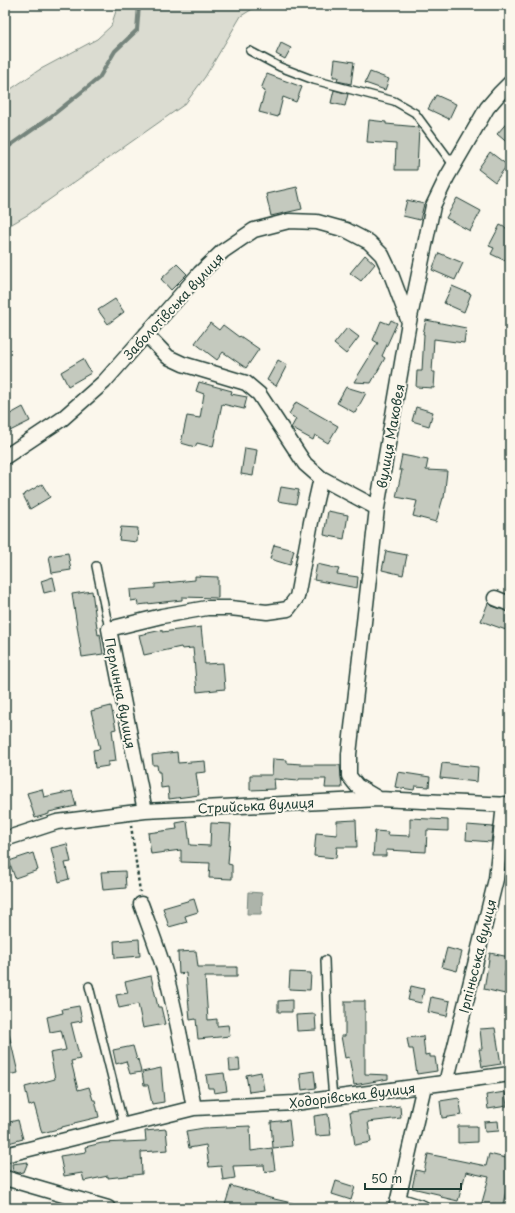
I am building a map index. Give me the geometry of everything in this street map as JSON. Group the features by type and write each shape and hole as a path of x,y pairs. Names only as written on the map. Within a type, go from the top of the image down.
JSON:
{"street":[{"name":"вулиця Маковея","path":"379,800 358,786 349,776 349,754 377,508 409,322 433,206 487,108 498,94 510,83"},
{"name":"Заболотівська вулиця","path":"5,457 62,419 104,382 200,273 223,250 254,230 289,220 317,222 346,230 369,242 382,255 391,274 409,322"},
{"path":"146,334 168,357 183,364 246,383 259,394 305,464 321,478 377,508"},
{"name":"Перлинна вулиця","path":"145,810 108,629 162,616 207,608 230,608 267,612 288,609 297,597 321,478"},
{"path":"495,598 510,604"},
{"name":"Стрийська вулиця","path":"5,839 57,822 145,810 379,800 507,805"},
{"name":"Ірпіньська вулиця","path":"446,1083 496,879 507,805"},
{"path":"142,904 158,949 166,978 194,1108"},
{"name":"Ходорівська вулиця","path":"5,1155 194,1108 295,1103 510,1074"},
{"path":"423,1208 397,1204 424,1086"},
{"path":"5,1178 108,1208"}],"lane":[{"path":"250,51 280,66 314,80 394,101 415,112 454,166"},
{"path":"96,566 108,629"},
{"path":"325,960 328,1040 333,1098"},
{"path":"89,986 124,1126"}],"path":[{"path":"129,812 142,904"}],"shaded area":[{"path":"118,5 259,5 241,16 205,77 185,104 29,214 5,228 5,93 39,70 97,39 111,26"},
{"path":"248,892 262,893 261,914 247,914"}],"building":[{"path":"281,43 291,48 285,59 276,54"},
{"path":"335,59 354,62 351,84 337,81 338,77 333,77"},
{"path":"370,72 389,79 385,90 365,83"},
{"path":"267,74 302,87 296,102 283,97 278,117 259,112 265,91 261,89"},
{"path":"334,90 348,94 345,106 331,103"},
{"path":"436,95 456,104 449,119 428,109"},
{"path":"510,119 510,145 497,134"},
{"path":"369,120 386,122 386,124 419,127 417,170 395,170 396,144 367,142"},
{"path":"490,152 507,165 495,182 478,169"},
{"path":"297,187 302,209 271,216 266,194"},
{"path":"457,198 481,211 470,231 446,218"},
{"path":"407,200 424,204 420,220 403,216"},
{"path":"500,225 510,230 510,263 491,254 494,248 489,246"},
{"path":"439,253 463,263 455,280 432,270"},
{"path":"365,255 375,264 361,281 350,273"},
{"path":"177,264 187,274 171,290 161,279"},
{"path":"452,286 471,294 464,312 444,303"},
{"path":"115,299 124,312 108,324 98,310"},
{"path":"391,320 397,323 382,356 385,358 371,383 354,382 378,343 373,340 381,321 389,324"},
{"path":"426,320 466,328 464,343 434,339 432,372 435,372 434,388 416,387 417,371 422,371 423,334"},
{"path":"210,323 219,330 223,325 259,349 246,368 223,352 217,360 195,343"},
{"path":"347,328 359,337 346,354 334,344"},
{"path":"83,359 91,373 68,386 61,372"},
{"path":"278,360 287,365 276,386 267,380"},
{"path":"199,382 232,391 231,394 247,397 244,409 222,404 213,447 197,443 195,447 181,443 187,416 200,418 204,394 196,391"},
{"path":"346,387 366,393 355,413 337,403"},
{"path":"296,402 338,426 328,443 315,435 313,440 291,428 296,419 289,414"},
{"path":"23,407 30,421 10,431 5,422 5,417"},
{"path":"416,407 433,412 429,426 412,421"},
{"path":"245,448 257,450 253,476 241,474"},
{"path":"402,455 428,460 426,470 447,471 444,498 436,522 413,516 417,501 396,497 402,470 399,470"},
{"path":"42,484 50,497 30,509 23,495"},
{"path":"281,487 299,490 296,504 278,501"},
{"path":"328,511 348,515 344,539 324,535"},
{"path":"121,527 138,528 137,542 119,540"},
{"path":"274,545 294,550 290,565 270,559"},
{"path":"386,551 407,555 403,575 382,570"},
{"path":"68,553 71,570 52,573 49,556"},
{"path":"317,564 339,569 337,574 358,577 357,588 314,580"},
{"path":"195,576 218,577 218,598 182,597 182,600 138,605 137,600 131,601 130,590 155,588 155,584 195,580"},
{"path":"53,577 56,590 44,593 41,581"},
{"path":"92,591 98,635 100,634 103,654 82,657 72,594"},
{"path":"488,603 492,606 510,612 506,630 481,621"},
{"path":"201,627 205,664 223,663 225,689 197,692 193,648 182,649 181,647 144,655 139,635 162,630 162,632"},
{"path":"111,706 116,729 112,730 116,761 108,762 108,766 95,768 93,750 100,749 91,711"},
{"path":"177,752 178,763 205,761 206,772 196,773 199,795 169,799 168,787 161,788 160,772 158,772 157,765 153,765 152,755"},
{"path":"273,759 287,760 287,763 301,764 300,765 340,765 342,788 325,788 326,779 299,779 299,781 274,779 275,789 250,790 250,775 272,775"},
{"path":"442,763 478,767 477,782 440,778"},
{"path":"398,772 430,777 429,787 415,786 414,790 395,787"},
{"path":"42,789 44,797 72,791 76,806 49,812 49,814 35,818 27,793"},
{"path":"410,818 448,820 448,831 427,830 426,852 386,850 386,856 373,856 375,831 388,832 387,835 410,836"},
{"path":"356,820 357,847 337,847 336,858 314,856 316,833 337,835 337,821"},
{"path":"187,821 190,845 210,846 211,823 231,824 228,864 232,865 232,879 209,878 210,863 181,862 181,850 151,854 148,833 177,829 176,823"},
{"path":"467,825 493,827 491,842 466,840"},
{"path":"67,844 71,862 65,863 69,879 59,882 51,848"},
{"path":"33,853 38,870 15,878 9,861"},
{"path":"125,871 126,888 103,890 101,872"},
{"path":"194,899 198,912 185,916 187,922 169,927 163,908"},
{"path":"139,939 140,956 115,958 114,941"},
{"path":"447,948 462,952 457,971 442,967"},
{"path":"196,951 198,967 237,967 237,977 205,977 208,1020 217,1019 217,1026 228,1025 230,1036 198,1039 196,1019 190,1020 186,973 179,974 178,952"},
{"path":"490,953 509,957 504,976 509,977 505,994 484,989"},
{"path":"290,972 311,973 310,990 289,989"},
{"path":"151,976 158,1007 161,1007 165,1024 143,1028 138,1004 119,1008 116,995 128,993 125,982"},
{"path":"411,986 424,989 421,1003 408,1000"},
{"path":"431,997 450,1001 447,1016 428,1012"},
{"path":"292,1000 292,1012 278,1012 278,1001"},
{"path":"345,1001 365,1001 365,1074 388,1075 388,1079 354,1085 349,1057 345,1058 341,1036 345,1036"},
{"path":"79,1006 82,1021 71,1023 80,1059 71,1061 78,1090 89,1087 93,1100 95,1100 99,1117 42,1133 34,1104 29,1106 25,1087 55,1079 50,1053 66,1050 61,1030 50,1032 47,1017 63,1013 62,1009"},
{"path":"315,1014 316,1030 297,1031 296,1015"},
{"path":"495,1028 501,1064 482,1067 479,1049 482,1049 480,1029"},
{"path":"9,1034 18,1073 7,1075 5,1066 5,1035"},
{"path":"423,1036 425,1055 430,1054 430,1057 435,1057 437,1071 417,1074 413,1049 409,1049 407,1038"},
{"path":"133,1046 141,1072 130,1074 126,1061 116,1064 113,1050"},
{"path":"239,1058 240,1070 230,1071 229,1059"},
{"path":"161,1068 164,1102 152,1104 148,1085 144,1085 142,1072"},
{"path":"314,1071 316,1088 302,1090 300,1073"},
{"path":"261,1072 264,1090 249,1092 246,1075"},
{"path":"224,1073 227,1091 214,1093 213,1088 208,1088 206,1075"},
{"path":"505,1092 507,1106 488,1109 486,1095"},
{"path":"459,1098 462,1115 442,1118 440,1101"},
{"path":"400,1106 401,1118 368,1122 371,1142 355,1145 350,1112"},
{"path":"328,1114 331,1135 316,1136 314,1116"},
{"path":"18,1120 23,1139 5,1144 5,1123"},
{"path":"289,1120 292,1146 273,1148 271,1122"},
{"path":"498,1121 499,1131 485,1132 484,1122"},
{"path":"250,1126 251,1151 272,1148 275,1170 265,1172 264,1165 233,1166 235,1178 223,1180 221,1166 209,1167 206,1145 189,1148 186,1131 204,1128"},
{"path":"458,1126 477,1126 477,1142 458,1143"},
{"path":"166,1129 168,1150 141,1152 142,1174 108,1178 108,1176 84,1181 82,1173 64,1176 60,1156 86,1152 85,1147 102,1143 146,1141 145,1131"},
{"path":"428,1154 486,1166 489,1154 510,1159 510,1174 502,1208 489,1208 481,1206 489,1177 466,1172 458,1201 441,1197 442,1195 412,1188 416,1170 424,1172"},
{"path":"28,1162 24,1172 19,1173 13,1171 12,1164"},
{"path":"336,1181 355,1187 351,1200 332,1194"},
{"path":"231,1186 296,1204 296,1208 270,1208 251,1203 249,1208 224,1208"}],"waterway":[{"path":"5,149 49,118 99,78 115,51 137,30 139,5"}]}
